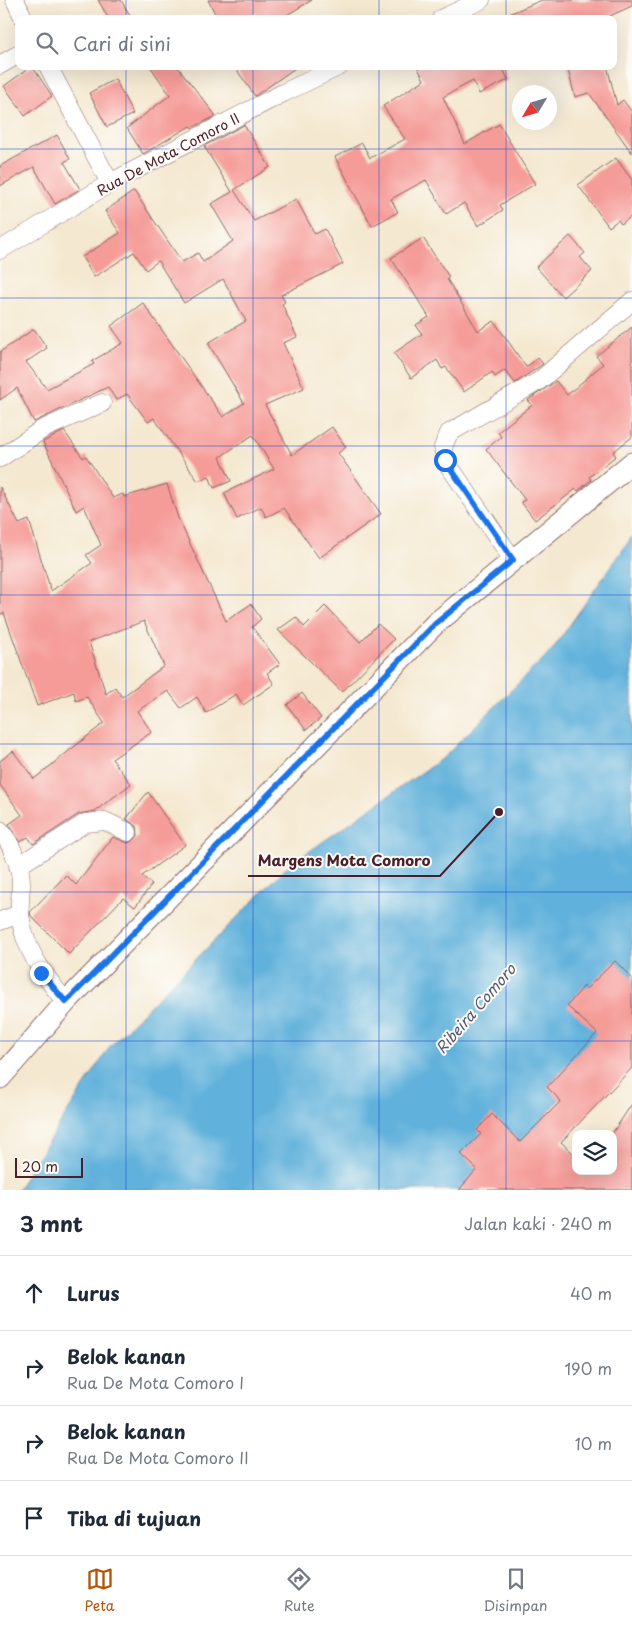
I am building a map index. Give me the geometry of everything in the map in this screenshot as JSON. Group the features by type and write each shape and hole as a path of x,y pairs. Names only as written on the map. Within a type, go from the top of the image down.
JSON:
{"street":[{"path":"15,0 22,15"},
{"path":"449,15 481,0"},
{"path":"0,65 15,56"},
{"path":"50,70 110,183"},
{"name":"Rua De Mota Comoro II","path":"0,250 110,183 332,70"},
{"path":"513,560 445,460 443,447 449,433 539,381 632,301"},
{"path":"0,458 43,429 102,403"},
{"path":"0,1078 66,1002 435,624 632,463"},
{"path":"18,866 85,823 105,821 128,832"},
{"path":"0,830 18,866 22,881 20,914 25,936 41,973 66,1002"},
{"path":"0,921 20,914"}],"water":[{"name":"Ribeira Comoro","path":"632,537 632,1014 482,1190 17,1190 111,1045 287,867 444,757 552,650"}],"building":[{"path":"98,0 121,0 130,15 107,15"},
{"path":"208,0 312,0 287,15 258,15 257,13 253,15 216,15"},
{"path":"542,0 632,0 632,6 612,15 506,15"},
{"path":"26,70 35,70 52,96 25,116 4,86"},
{"path":"153,70 180,70 216,116 192,128 191,126 185,129 143,154 127,128 170,95"},
{"path":"237,70 292,70 255,96"},
{"path":"419,70 504,70 508,80 479,94 473,81 443,97 465,144 499,124 535,184 500,205 503,210 478,226 464,203 446,214 426,180 391,199 398,212 372,226 335,157 362,143 370,158 405,139 383,106 424,80"},
{"path":"568,70 608,70 617,105 623,100 632,112 632,153 589,93 575,97"},
{"path":"115,79 133,114 107,127 89,93"},
{"path":"244,125 270,167 234,190 254,221 296,199 315,234 325,229 343,264 281,295 285,302 282,304 297,337 283,343 304,388 265,405 292,455 332,427 346,447 338,453 381,514 319,558 284,508 266,517 261,507 237,519 224,493 274,469 253,435 220,457 231,481 214,488 209,476 198,481 154,418 148,422 127,394 116,400 108,387 34,422 17,388 0,400 0,352 34,329 47,348 26,362 47,389 94,364 92,361 123,343 111,326 143,303 223,417 244,403 208,343 246,321 223,279 184,303 158,261 146,270 134,252 94,277 82,257 120,233 105,211 134,191 182,262 198,253 203,262 233,241 211,204 232,192 204,146"},
{"path":"57,135 70,159 64,162 80,189 55,204 34,167 0,186 0,166"},
{"path":"616,158 632,180 632,216 621,224 618,220 609,227 578,185"},
{"path":"570,236 585,253 580,257 592,271 563,297 536,267"},
{"path":"423,238 449,277 447,279 478,331 494,321 526,367 538,358 543,364 515,383 505,370 495,377 492,372 464,392 446,367 442,369 437,360 411,378 394,353 422,334 416,325 429,317 391,258"},
{"path":"632,327 632,437 613,452 616,456 589,477 591,480 535,520 521,502 525,500 486,449 501,437 498,432 532,405 528,400 556,381 567,395 603,364 596,356"},
{"path":"64,431 83,458 86,456 113,498 123,494 124,497 167,484 178,518 226,621 251,604 261,619 252,627 280,664 267,673 274,684 243,705 236,694 206,713 197,697 181,708 168,691 137,711 152,732 112,759 131,784 95,811 79,814 33,844 28,837 20,842 9,824 22,815 0,785 0,761 13,751 34,779 104,723 87,697 76,701 74,692 37,706 4,613 0,614 0,487 19,524 29,520 51,591 92,563 86,555 101,545 84,506 76,511 43,442","holes":["144,621 164,666 122,697 115,687 106,694 89,642"]},
{"path":"325,606 360,642 378,624 394,639 342,692 278,630 296,617 304,627"},
{"path":"302,693 321,718 306,730 287,705"},
{"path":"148,792 185,845 142,876 152,884 135,907 123,898 69,954 31,916 30,912 66,875 76,885 113,837 128,843 138,836 137,826 126,819"},
{"path":"615,961 632,978 632,1068 561,1142 572,1152 572,1175 617,1175 617,1130 614,1130 632,1104 632,1190 459,1190 477,1169 461,1154 481,1134 477,1130 492,1114 520,1142 561,1101 547,1087 597,1033 567,1006 584,986 586,989"}],"place":[{"name":"Margens Mota Comoro","path":"499,812"}],"route":[{"path":"41,973 66,1002 435,624 513,560 445,460"}]}
